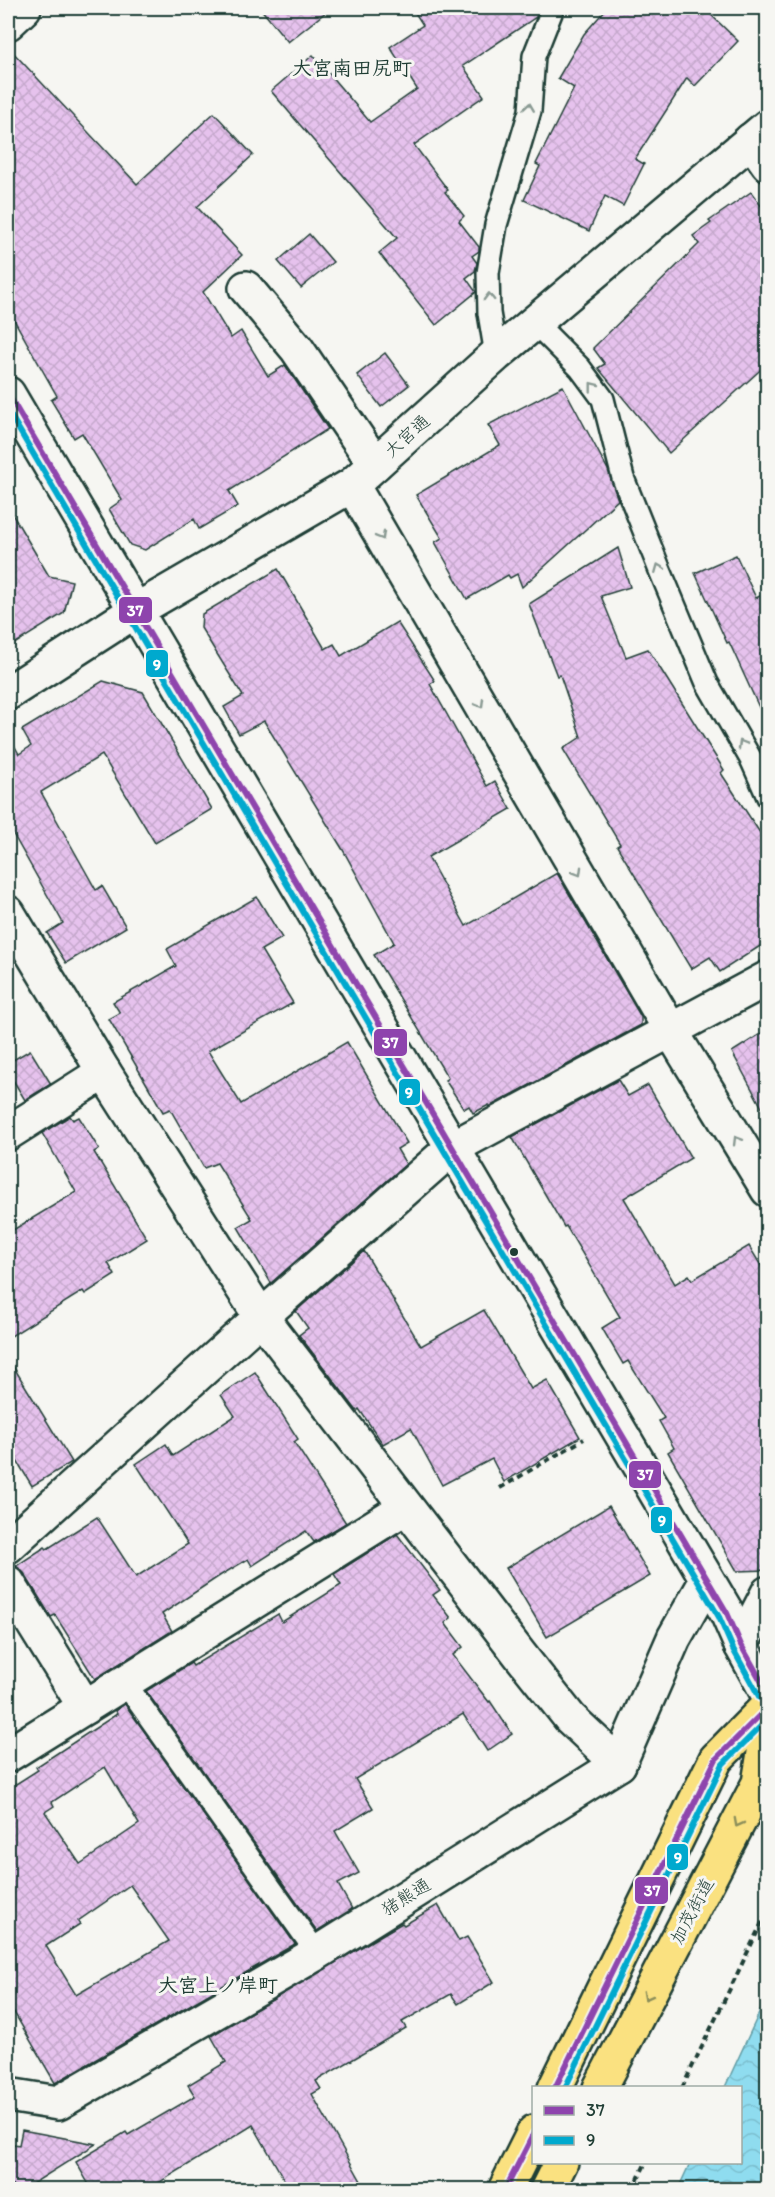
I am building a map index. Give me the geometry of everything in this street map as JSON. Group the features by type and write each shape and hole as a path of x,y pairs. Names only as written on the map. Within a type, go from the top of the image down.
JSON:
{"main road":[{"path":"556,2086 716,1759 768,1706"},
{"name":"加茂街道","path":"601,2086 759,1783 768,1729"},
{"path":"505,2190 532,2136"},
{"path":"547,2190 560,2164"}],"street":[{"path":"8,22 24,8"},
{"name":"大宮通","path":"8,693 135,611 364,475 496,355 762,143"},
{"path":"246,288 297,349 364,475 671,1031 768,1190"},
{"path":"8,394 727,1613 741,1645 768,1694"},
{"path":"8,913 104,1072 261,1317 570,1718 619,1764 674,1638 707,1580"},
{"path":"8,1546 452,1148 768,978"},
{"path":"8,1132 104,1072"},
{"path":"8,1755 406,1507"},
{"path":"8,1583 85,1707"},
{"path":"741,1645 768,1593"},
{"name":"猪熊通","path":"8,2095 58,2103 317,1953 619,1764"}],"lane":[{"path":"496,355 489,314 488,273 496,225 530,111 534,56 553,8"},
{"path":"535,323 580,368 603,399 623,478 659,568 707,683 752,761 768,797"},
{"path":"125,1683 317,1953"}],"path":[{"path":"500,1488 590,1436"},
{"path":"683,2086 768,1910"},
{"path":"633,2190 646,2164"}],"water":[{"path":"767,1996 767,2189 678,2189 690,2164 742,2164 742,2086 725,2086"}],"building":[{"path":"260,8 331,8 288,42"},
{"path":"412,8 539,8 536,17 463,66 484,96 414,145 448,190 445,192 464,216 459,221 479,247 479,251 472,256 477,263 475,271 466,278 476,292 436,325 379,253 397,238 271,91 313,55 370,122 417,89 390,47 423,25"},
{"path":"607,8 704,8 738,41 695,86 687,78 635,159 644,164 623,206 605,196 589,231 524,200 540,166 536,164 574,88 558,78 584,34"},
{"path":"8,47 137,184 214,113 253,155 197,207 242,255 203,292 231,338 241,331 268,376 285,365 328,429 229,491 238,506 199,529 194,519 145,550 130,545 109,509 122,500 82,433 74,438 51,400 57,396 8,309"},
{"path":"751,192 768,215 768,363 669,453 598,368 605,364 593,348 699,244 693,236 711,223 709,221"},
{"path":"309,234 333,262 301,288 278,261"},
{"path":"385,353 409,385 381,407 357,375"},
{"path":"563,386 608,470 618,500 522,587 517,574 510,578 508,575 467,599 435,542 442,538 416,495 500,445 488,425"},
{"path":"8,507 49,576 72,581 64,613 8,648"},
{"path":"618,548 630,587 601,596 626,657 648,649 724,770 721,773 768,845 768,941 720,972 710,957 691,969 617,846 620,844 563,749 581,737 560,675 557,676 529,604"},
{"path":"736,555 756,598 768,592 768,727 695,573"},
{"path":"278,569 325,649 334,644 341,656 397,622 435,681 430,684 487,786 495,781 511,809 428,857 466,926 557,873 641,1017 641,1025 489,1107 489,1105 473,1113 469,1106 464,1109 445,1080 448,1078 374,955 394,943 343,850 264,721 239,734 224,707 243,696 201,628 202,614"},
{"path":"103,681 143,692 212,809 155,843 102,755 41,792 96,890 102,886 126,927 66,963 47,933 63,923 8,825 8,734 19,754 31,746 22,730"},
{"path":"257,897 282,938 261,950 293,1003 208,1051 241,1104 347,1042 407,1143 397,1149 406,1164 271,1283 238,1227 252,1219 217,1163 204,1168 170,1109 163,1112 109,1019 120,1013 113,1002 176,966 167,949"},
{"path":"768,1029 768,1119 732,1052"},
{"path":"30,1050 51,1084 25,1100 8,1072 8,1063"},
{"path":"618,1080 628,1096 648,1085 691,1158 624,1198 675,1284 689,1275 692,1280 749,1246 768,1277 768,1570 737,1571 668,1452 674,1448 659,1421 664,1418 628,1361 623,1364 602,1328 620,1317 512,1137"},
{"path":"70,1116 73,1120 79,1117 99,1149 94,1152 147,1239 108,1263 115,1275 85,1294 83,1291 8,1338 8,1233 76,1192 42,1133"},
{"path":"364,1251 421,1346 484,1310 531,1389 547,1380 580,1437 504,1482 492,1459 442,1485 411,1428 383,1444 359,1409 357,1411 299,1335 308,1328 296,1311"},
{"path":"8,1358 72,1462 32,1486 8,1446"},
{"path":"255,1372 298,1439 294,1442 346,1523 314,1542 306,1531 252,1566 248,1559 221,1575 162,1614 172,1631 95,1679 55,1615 51,1617 24,1573 16,1566 97,1517 136,1577 188,1544 136,1464 166,1444 173,1456 235,1416 221,1395"},
{"path":"609,1506 650,1576 547,1637 506,1568"},
{"path":"397,1534 440,1590 433,1595 451,1618 445,1623 463,1647 453,1655 490,1701 512,1734 487,1751 463,1714 355,1779 373,1808 335,1831 359,1873 338,1884 352,1909 317,1931 146,1691 191,1663 193,1666 278,1614 282,1622 341,1585 334,1574"},
{"path":"125,1704 295,1944 55,2083 8,2002 8,1789 38,1770 36,1767 117,1714 115,1711","holes":["105,1767 139,1824 80,1864 45,1812 54,1806 52,1802","130,1885 169,1941 76,1995 46,1946 80,1924 78,1921"]},
{"path":"438,1905 459,1941 467,1937 494,1982 458,2004 451,1994 402,2022 406,2028 316,2081 321,2089 312,2094 366,2190 290,2190 253,2125 147,2190 92,2190 76,2162 126,2132 128,2135 195,2096 188,2085 226,2062 211,2036 402,1923 404,1925"},
{"path":"22,2130 96,2144 26,2188 8,2185 8,2143 19,2145"}],"transit line":[{"name":"37","path":"8,394 727,1613 741,1645 768,1693"},
{"name":"9","path":"8,411 719,1617 733,1649 760,1698"},
{"name":"37","path":"556,2086 716,1759 768,1707"},
{"name":"9","path":"566,2086 723,1764 768,1719"},
{"name":"37","path":"505,2190 532,2137"}],"district":[{"name":"大宮南田尻町","path":"352,68"},
{"name":"大宮上ノ岸町","path":"218,1985"}]}
